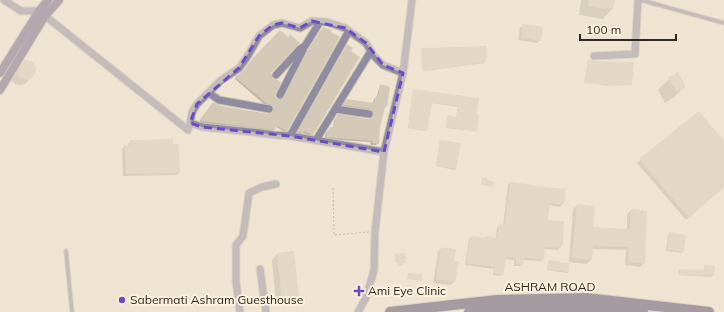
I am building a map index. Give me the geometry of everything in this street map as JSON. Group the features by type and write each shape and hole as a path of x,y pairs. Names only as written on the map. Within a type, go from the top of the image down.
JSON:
{"main road":[{"name":"ASHRAM ROAD","path":"469,312 586,298 710,312"},
{"name":"ASHRAM ROAD","path":"390,312 502,307 585,307 605,310 642,312"}],"street":[{"path":"4,0 21,11 42,14 188,130 192,112 197,104 220,81 239,68 259,36 273,25 282,23 300,28 312,21 326,22 345,28 366,43 383,65 403,73"},
{"path":"0,90 42,14 48,0"},
{"path":"0,73 42,14 59,0"},
{"path":"358,312 366,298 374,270 375,232 384,152 403,73 412,0"},
{"path":"594,56 635,54 638,0"},
{"path":"280,95 305,46 320,22"},
{"path":"290,136 349,32"},
{"path":"276,75 300,49 305,46"},
{"path":"316,140 371,51"},
{"path":"209,93 219,100 269,109"},
{"path":"335,110 369,114"},
{"path":"190,123 202,127 290,136 384,152"},
{"path":"240,312 236,282 236,245 243,236 249,193 262,187 276,184"},
{"path":"260,268 266,312"}],"lane":[{"path":"641,0 724,23"},
{"path":"66,251 72,312"}],"path":[{"path":"333,188 334,235 375,232"}],"highlighted area":[{"path":"312,21 345,28 366,43 383,65 403,73 384,152 290,136 202,127 190,123 197,104 239,68 259,36 273,25 282,23 300,28"}],"building":[{"path":"589,0 615,0 613,9 605,9 588,6"},
{"path":"523,24 543,27 541,41 521,38"},
{"path":"323,27 332,30 331,32 340,37 287,131 277,126 275,130 201,121 201,118 213,102 221,106 268,114 273,112 272,105 266,103 235,77 243,71 252,59 280,30 288,37 290,34 300,43 271,73 273,79 281,82 275,96 277,99 282,99 308,50"},
{"path":"347,44 353,48 351,51 360,57 313,135 304,131 301,133 298,131"},
{"path":"487,46 486,62 423,71 421,48"},
{"path":"25,59 33,62 36,68 33,77 27,80 21,78 17,73"},
{"path":"588,59 594,61 634,62 632,85 608,86 584,83"},
{"path":"678,72 686,87 677,92 668,78"},
{"path":"380,84 390,87 387,107 385,107 380,127 379,144 373,143 372,141 326,137 330,127 334,127 335,119 338,114 368,119 373,117 374,113 370,109 343,105 347,99 374,103 376,96 378,96"},
{"path":"413,89 479,98 477,132 446,127 448,115 456,117 458,106 432,103 427,131 408,128"},
{"path":"699,111 724,141 724,187 689,218 639,159"},
{"path":"173,139 173,144 179,144 180,173 126,174 125,145 130,145 130,140"},
{"path":"440,140 461,143 456,169 436,166"},
{"path":"482,177 494,182 493,187 481,185"},
{"path":"510,182 565,189 565,202 563,205 550,203 548,220 564,221 563,245 561,245 561,248 545,247 544,260 524,258 523,265 516,264 516,258 506,257 503,275 494,273 495,267 466,263 470,236 497,238 499,224 505,225"},
{"path":"577,204 595,206 593,227 630,229 631,209 647,211 645,263 628,262 629,247 593,246 592,260 572,258"},
{"path":"669,232 686,235 684,252 667,250"},
{"path":"441,247 456,249 454,261 459,261 455,282 436,279"},
{"path":"294,251 299,298 282,300 277,253"},
{"path":"405,253 406,263 398,266 398,263 396,263 395,254"},
{"path":"549,260 560,261 559,263 569,263 569,272 548,269"},
{"path":"704,265 715,266 714,276 678,275 678,269 704,270"},
{"path":"408,273 422,274 422,281 407,279"}],"place":[{"name":"Ami Eye Clinic","path":"359,291"},
{"name":"Sabermati Ashram Guesthouse","path":"122,300"}]}
